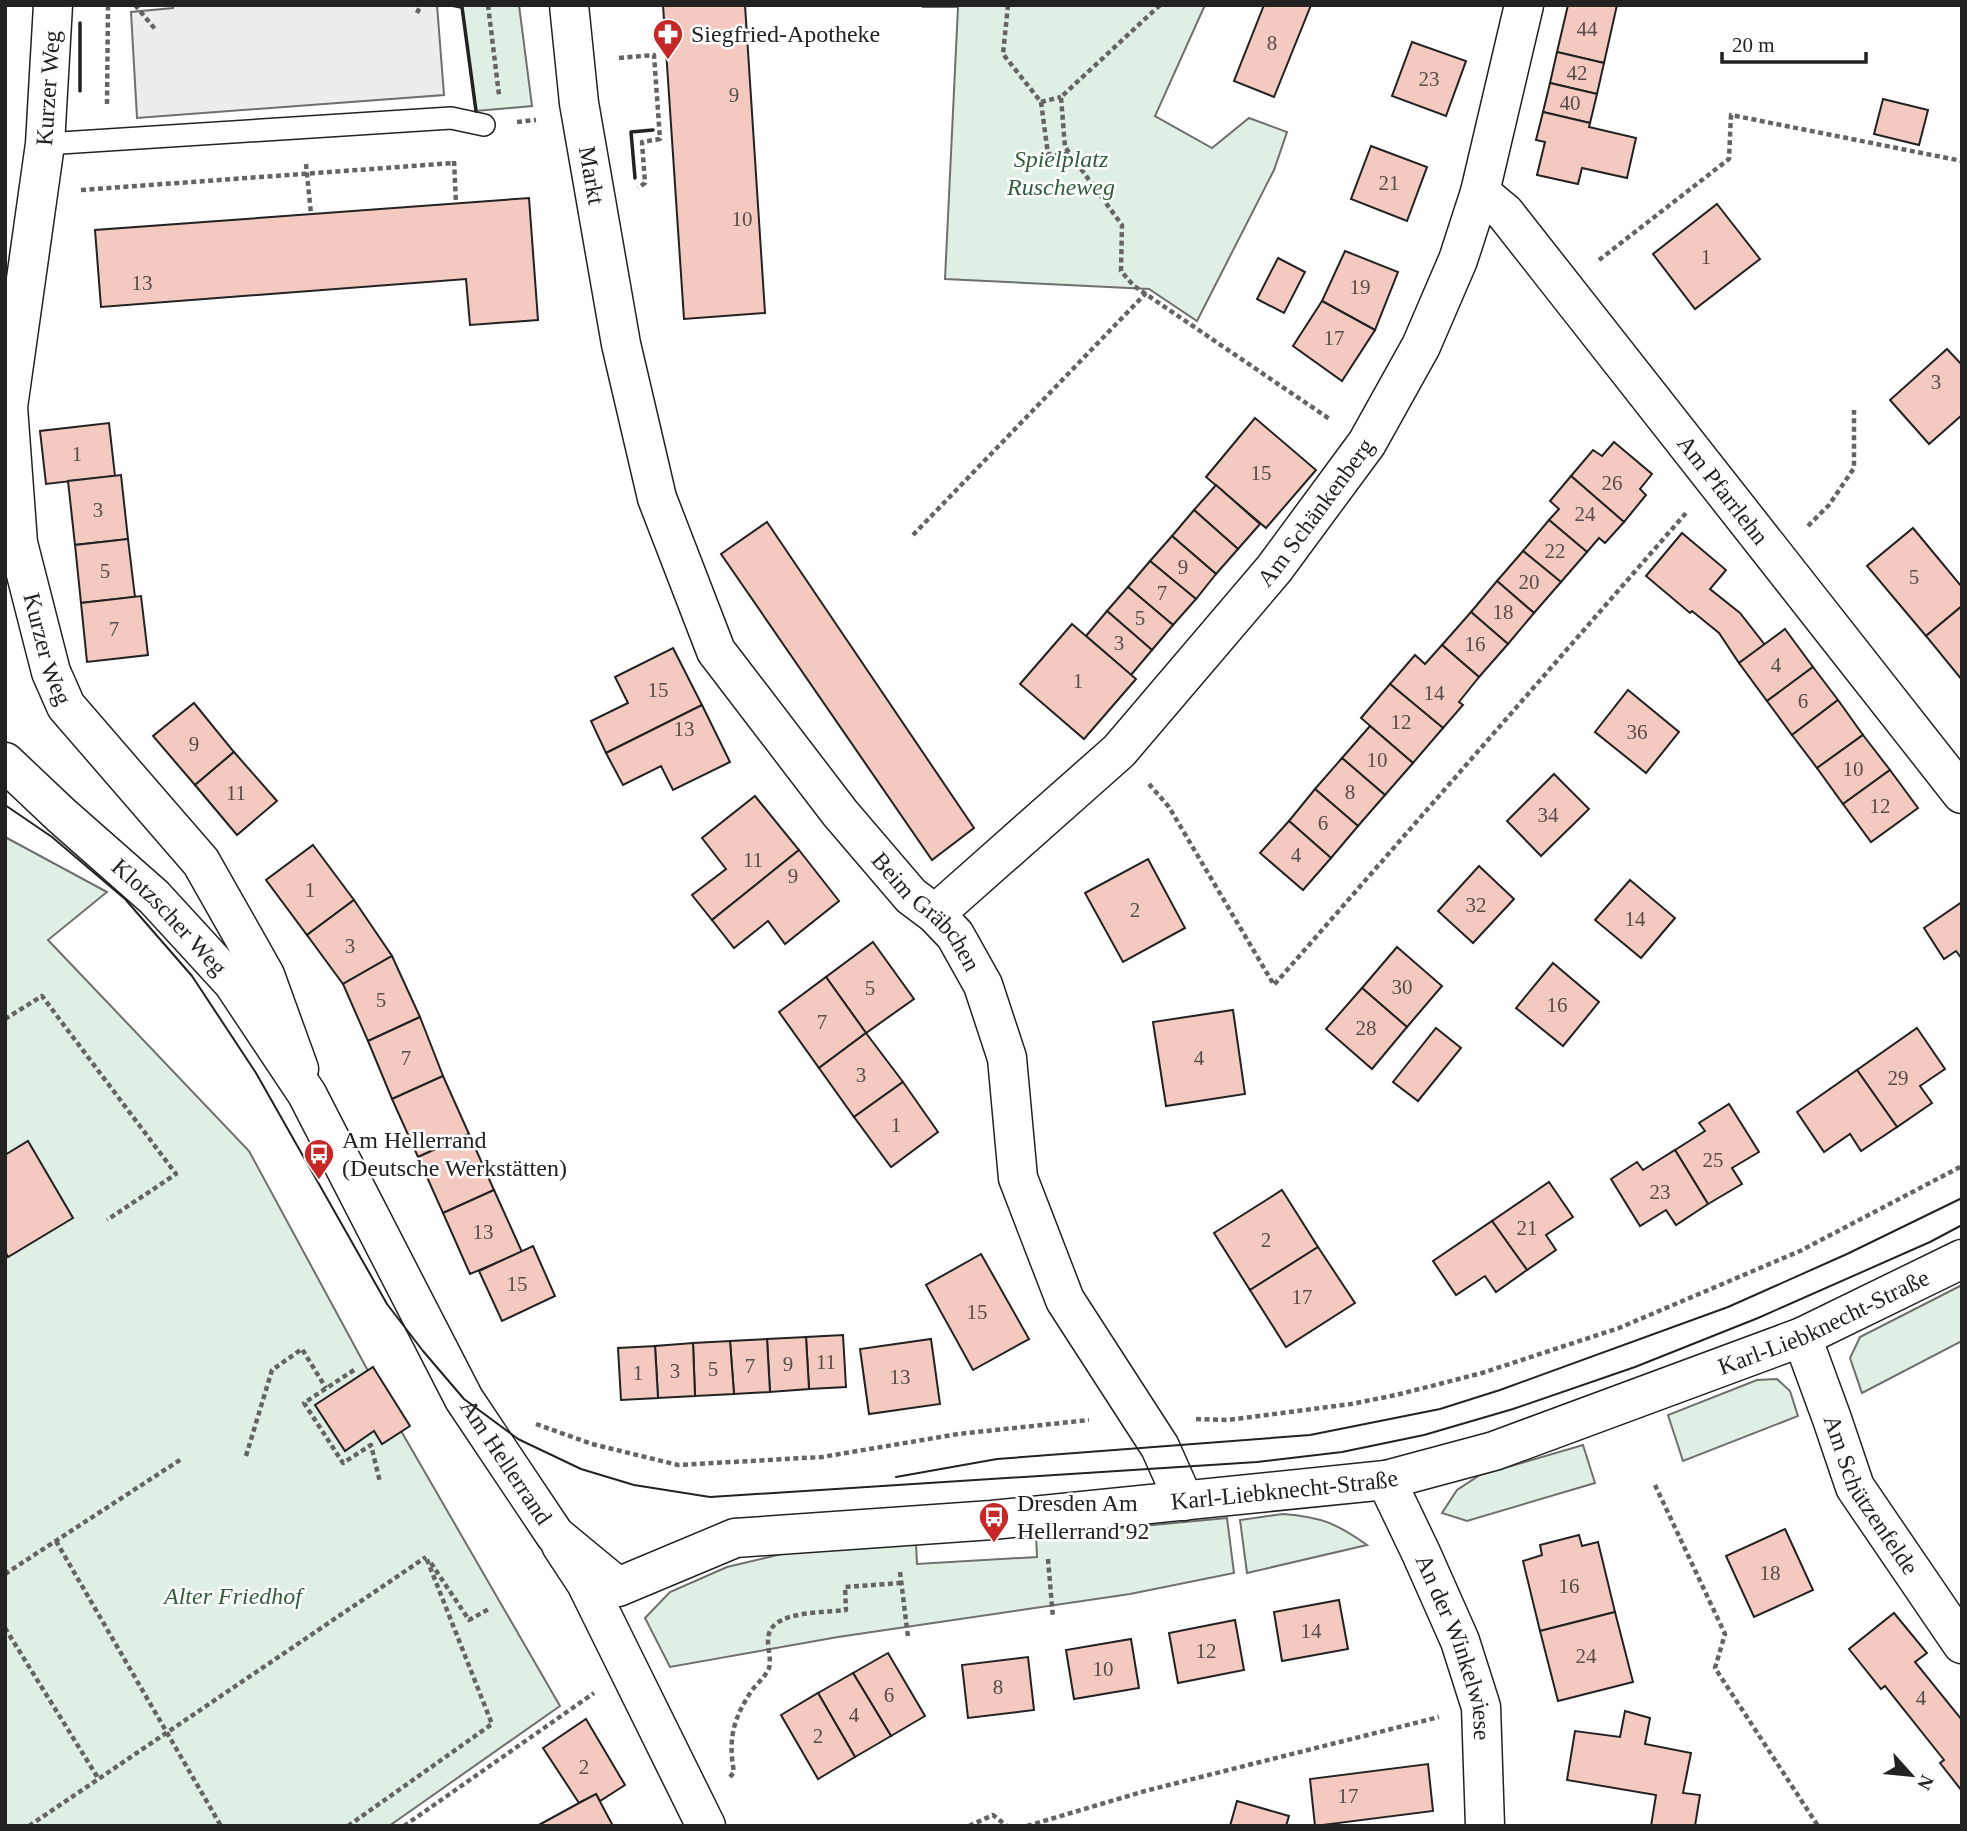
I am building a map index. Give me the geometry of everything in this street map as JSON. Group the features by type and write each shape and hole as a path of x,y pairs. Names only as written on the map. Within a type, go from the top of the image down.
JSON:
{"street":[{"name":"Kurzer Weg","path":"53,5 45,145 8,407 18,543 51,672 66,706 201,862 265,975 307,1094"},
{"name":"Markt","path":"569,5 579,103 621,344"},
{"name":"Am Schänkenberg","path":"935,914 1119,751 1274,569 1367,443 1421,346 1458,260 1480,192 1524,5"},
{"name":"Am Pfarrlehn","path":"1480,192 1505,213 1962,794"},
{"name":"Beim Gräbchen","path":"621,344 657,499 716,651 840,813 911,896 955,934 983,985 1007,1058 1018,1178 1065,1300 1160,1447 1184,1501"},
{"name":"Klotzscher Weg","path":"5,762 153,897 233,983 307,1094"},
{"name":"Am Hellerrand","path":"307,1094 460,1391 586,1583 703,1820"},
{"name":"Karl-Liebknecht-Straße","path":"555,1535 618,1587 735,1538 992,1520 1385,1480 1494,1451 1801,1336 1962,1259"},
{"name":"Am Schützenfelde","path":"1801,1336 1855,1488 1962,1644"},
{"name":"An der Winkelwiese","path":"1385,1480 1422,1553 1460,1641 1481,1707 1485,1826"}],"lane":[{"path":"45,145 451,118 484,125"}],"path":[{"path":"108,5 108,188"},
{"path":"135,5 155,29"},
{"path":"417,13 421,5"},
{"path":"488,5 499,97"},
{"path":"1009,5 1003,54 1041,102 1048,154 1070,154"},
{"path":"1041,102 1061,97 1160,5"},
{"path":"625,58 654,55 660,139 642,142 645,183 636,190"},
{"path":"1061,97 1065,146 1122,225 1121,271 1134,286 1338,424"},
{"path":"1594,264 1729,159 1731,115 1962,161"},
{"path":"451,118 456,203"},
{"path":"514,122 548,120"},
{"path":"38,194 454,163"},
{"path":"307,173 311,214"},
{"path":"913,535 1146,293"},
{"path":"1799,535 1829,505 1854,468 1854,410"},
{"path":"1144,777 1169,807 1274,985 1680,520"},
{"path":"5,1018 42,996 176,1174 107,1220"},
{"path":"528,1421 592,1444 678,1465 822,1457 958,1434 1108,1418 1228,1420 1351,1404 1482,1373 1619,1328 1800,1251 1962,1166"},
{"path":"246,1456 272,1370 302,1349 326,1388"},
{"path":"354,1370 304,1402 343,1464 371,1445 380,1482"},
{"path":"5,1574 183,1458"},
{"path":"1655,1485 1725,1634 1715,1668 1818,1826"},
{"path":"56,1541 221,1826"},
{"path":"1048,1556 1053,1618"},
{"path":"29,1826 426,1557"},
{"path":"426,1557 469,1620 489,1609"},
{"path":"348,1826 492,1724 426,1557"},
{"path":"899,1564 908,1637"},
{"path":"703,1820 734,1772 730,1752 732,1730 751,1693 769,1668 767,1638 774,1624 785,1618 846,1610 845,1587 901,1583"},
{"path":"5,1628 98,1778"},
{"path":"404,1826 629,1668"},
{"path":"1027,1826 1145,1791 1481,1707"},
{"path":"969,1826 993,1815 1007,1826"}],"green space":[{"path":"451,5 519,5 532,106 476,111 462,8"},
{"name":"Spielplatz Ruscheweg","path":"923,5 1205,5 1155,116 1212,148 1249,118 1287,132 1274,170 1197,321 1149,289 945,279 958,7"},
{"name":"Alter Friedhof","path":"5,837 107,892 48,940 249,1151 393,1417 560,1706 389,1826 5,1826"},
{"path":"1962,1285 1962,1341 1862,1393 1850,1358 1860,1337"},
{"path":"1777,1379 1790,1391 1798,1416 1683,1461 1668,1415 1757,1380"},
{"path":"1583,1445 1595,1483 1467,1521 1442,1513 1457,1490 1480,1475"},
{"path":"1283,1514 1328,1522 1367,1545 1247,1573 1240,1520"},
{"path":"1227,1518 1234,1573 1130,1594 838,1637 670,1667 645,1618 670,1592 727,1567 786,1553 916,1543 917,1564 1037,1557 1036,1536"}],"shaded area":[{"path":"174,5 437,5 444,95 137,118 131,12 173,8"}],"building":[{"path":"663,5 745,5 765,313 684,319"},
{"path":"1264,5 1311,5 1274,97 1234,81"},
{"path":"1568,5 1617,5 1604,63 1557,52"},
{"path":"1412,42 1466,61 1446,116 1392,96"},
{"path":"1557,52 1604,63 1597,94 1550,83"},
{"path":"1550,83 1597,94 1590,123 1543,112"},
{"path":"1883,99 1928,110 1919,145 1874,134"},
{"path":"1543,112 1636,138 1627,178 1582,168 1578,184 1537,175 1545,142 1536,140"},
{"path":"1371,146 1427,167 1407,221 1351,199"},
{"path":"529,198 538,320 470,325 466,279 101,307 95,230"},
{"path":"1717,204 1760,259 1695,309 1653,254"},
{"path":"1345,251 1398,272 1375,330 1322,301"},
{"path":"1278,258 1305,272 1284,313 1257,299"},
{"path":"1322,301 1375,330 1342,381 1293,346"},
{"path":"1947,349 1962,365 1962,415 1929,444 1890,400"},
{"path":"1255,418 1316,470 1266,528 1206,477"},
{"path":"109,423 115,476 46,484 40,431"},
{"path":"1614,442 1652,474 1640,489 1646,495 1624,522 1571,476 1593,450 1602,456"},
{"path":"121,475 128,539 75,545 68,481"},
{"path":"1571,476 1624,522 1605,543 1599,538 1587,552 1549,520 1559,509 1550,501"},
{"path":"1216,485 1260,524 1238,549 1194,510"},
{"path":"1194,510 1238,549 1216,574 1172,536"},
{"path":"1549,520 1587,552 1561,582 1523,551"},
{"path":"767,522 974,828 932,860 721,554"},
{"path":"1913,528 1962,587 1962,606 1926,636 1867,566"},
{"path":"1682,533 1726,570 1710,589 1740,613 1765,645 1739,663 1719,633 1646,576"},
{"path":"1172,536 1216,574 1196,599 1150,561"},
{"path":"128,539 135,597 81,603 75,545"},
{"path":"1523,551 1561,582 1534,613 1497,581"},
{"path":"1150,561 1196,599 1173,625 1128,587"},
{"path":"1497,581 1534,613 1508,644 1471,612"},
{"path":"1128,587 1173,625 1152,650 1107,611"},
{"path":"141,596 148,655 87,662 81,603"},
{"path":"1962,606 1962,680 1926,636"},
{"path":"1107,611 1152,650 1131,675 1086,636"},
{"path":"1471,612 1508,644 1479,677 1442,645"},
{"path":"1072,624 1136,679 1084,739 1020,684"},
{"path":"1785,629 1813,667 1767,701 1739,663"},
{"path":"1442,645 1479,677 1459,702 1463,705 1443,728 1390,684 1415,655 1425,664"},
{"path":"673,648 702,705 606,753 591,721 628,703 615,677"},
{"path":"1813,667 1838,700 1792,735 1767,701"},
{"path":"1390,684 1443,728 1413,763 1361,718"},
{"path":"1628,690 1679,732 1646,773 1595,732"},
{"path":"1838,700 1863,735 1817,768 1792,735"},
{"path":"194,703 234,752 195,785 153,736"},
{"path":"702,705 730,762 673,790 661,766 623,785 606,753"},
{"path":"1370,726 1413,763 1385,795 1342,758"},
{"path":"1863,735 1890,770 1843,804 1817,768"},
{"path":"234,752 277,801 237,835 195,785"},
{"path":"1342,758 1385,795 1358,826 1315,789"},
{"path":"1890,770 1918,808 1871,842 1843,804"},
{"path":"1554,774 1589,809 1541,856 1507,821"},
{"path":"1315,789 1358,826 1331,858 1289,821"},
{"path":"755,796 799,850 712,920 692,895 726,869 702,838"},
{"path":"1289,821 1331,858 1303,890 1260,853"},
{"path":"313,845 354,900 307,935 266,880"},
{"path":"799,850 839,901 785,944 768,921 734,948 712,920"},
{"path":"1148,859 1185,928 1123,962 1085,893"},
{"path":"1479,866 1514,899 1473,943 1438,911"},
{"path":"1630,880 1675,918 1641,958 1595,920"},
{"path":"354,900 392,956 343,984 307,935"},
{"path":"1962,902 1962,959 1956,951 1944,959 1924,928"},
{"path":"873,942 914,999 866,1033 826,977"},
{"path":"1397,947 1442,986 1407,1027 1362,988"},
{"path":"392,956 420,1017 368,1041 343,984"},
{"path":"1553,963 1599,1002 1563,1046 1516,1008"},
{"path":"826,977 866,1033 819,1068 779,1012"},
{"path":"1362,988 1407,1027 1372,1069 1326,1029"},
{"path":"1233,1010 1245,1094 1166,1106 1153,1022"},
{"path":"420,1017 443,1076 392,1099 368,1041"},
{"path":"1436,1028 1461,1048 1418,1101 1393,1082"},
{"path":"1917,1028 1945,1069 1920,1086 1932,1103 1897,1127 1857,1070"},
{"path":"866,1033 903,1082 854,1117 819,1068"},
{"path":"1857,1070 1897,1127 1861,1151 1850,1134 1824,1152 1797,1112"},
{"path":"443,1076 469,1134 418,1157 392,1099"},
{"path":"903,1082 938,1132 891,1167 854,1117"},
{"path":"1729,1104 1759,1152 1732,1168 1742,1184 1708,1204 1675,1150 1705,1131 1699,1123"},
{"path":"469,1134 494,1190 443,1213 418,1157"},
{"path":"28,1141 73,1218 8,1257 5,1251 5,1155"},
{"path":"1675,1150 1708,1204 1676,1225 1666,1210 1640,1226 1611,1179 1637,1162 1643,1170"},
{"path":"1549,1182 1573,1217 1546,1235 1556,1250 1527,1270 1492,1221"},
{"path":"494,1190 522,1252 470,1274 443,1213"},
{"path":"1282,1190 1318,1247 1250,1290 1214,1233"},
{"path":"1492,1221 1527,1270 1496,1292 1485,1276 1456,1295 1433,1261"},
{"path":"533,1246 555,1296 502,1321 479,1271"},
{"path":"1318,1247 1355,1303 1286,1347 1250,1290"},
{"path":"981,1254 1029,1339 973,1370 926,1285"},
{"path":"843,1335 846,1387 809,1389 806,1337"},
{"path":"806,1337 809,1389 770,1392 767,1339"},
{"path":"767,1339 770,1392 734,1394 730,1341"},
{"path":"931,1339 940,1404 869,1414 860,1349"},
{"path":"730,1341 734,1394 695,1396 693,1343"},
{"path":"693,1343 695,1396 658,1398 655,1346"},
{"path":"655,1346 658,1398 621,1400 618,1348"},
{"path":"373,1367 410,1426 382,1444 374,1431 345,1451 315,1405"},
{"path":"1785,1529 1813,1590 1754,1617 1726,1556"},
{"path":"1579,1535 1582,1546 1598,1542 1615,1612 1540,1631 1523,1561 1542,1555 1540,1545"},
{"path":"1339,1600 1348,1649 1282,1661 1274,1612"},
{"path":"1615,1612 1633,1682 1558,1701 1540,1631"},
{"path":"1894,1613 1927,1653 1915,1662 1962,1720 1962,1791 1940,1763 1944,1760 1885,1686 1881,1689 1849,1649"},
{"path":"1235,1620 1244,1670 1178,1683 1169,1633"},
{"path":"1131,1639 1139,1688 1074,1699 1066,1650"},
{"path":"888,1653 925,1716 891,1736 853,1673"},
{"path":"1028,1657 1034,1710 968,1718 962,1665"},
{"path":"853,1673 891,1736 855,1757 818,1693"},
{"path":"818,1693 855,1757 818,1779 781,1715"},
{"path":"1625,1711 1650,1718 1645,1744 1691,1753 1683,1793 1700,1795 1695,1826 1651,1826 1656,1795 1567,1780 1575,1731 1620,1737"},
{"path":"586,1719 625,1785 600,1801 596,1794 579,1803 543,1748"},
{"path":"1428,1764 1433,1811 1315,1826 1310,1779"},
{"path":"596,1794 613,1826 537,1826 579,1803"},
{"path":"1237,1801 1289,1816 1286,1826 1230,1826"}],"tram line":[{"path":"5,805 52,837 125,899 192,976 256,1073 387,1304 464,1399 518,1439 581,1469 634,1485 710,1497 1257,1462 1342,1452 1424,1435 1513,1409 1635,1367 1758,1318 1930,1242 1962,1225"},
{"path":"896,1477 997,1459 1310,1435 1440,1409 1500,1390 1728,1307 1847,1254 1962,1198"}],"wall":[{"path":"451,5 462,7 476,111"},
{"path":"80,23 80,91"},
{"path":"635,178 631,132 653,130"}],"place":[{"name":"Siegfried-Apotheke","path":"668,61"},
{"name":"Am Hellerrand (Deutsche Werkstätten)","path":"319,1181"},
{"name":"Dresden Am Hellerrand 92","path":"994,1544"}]}
